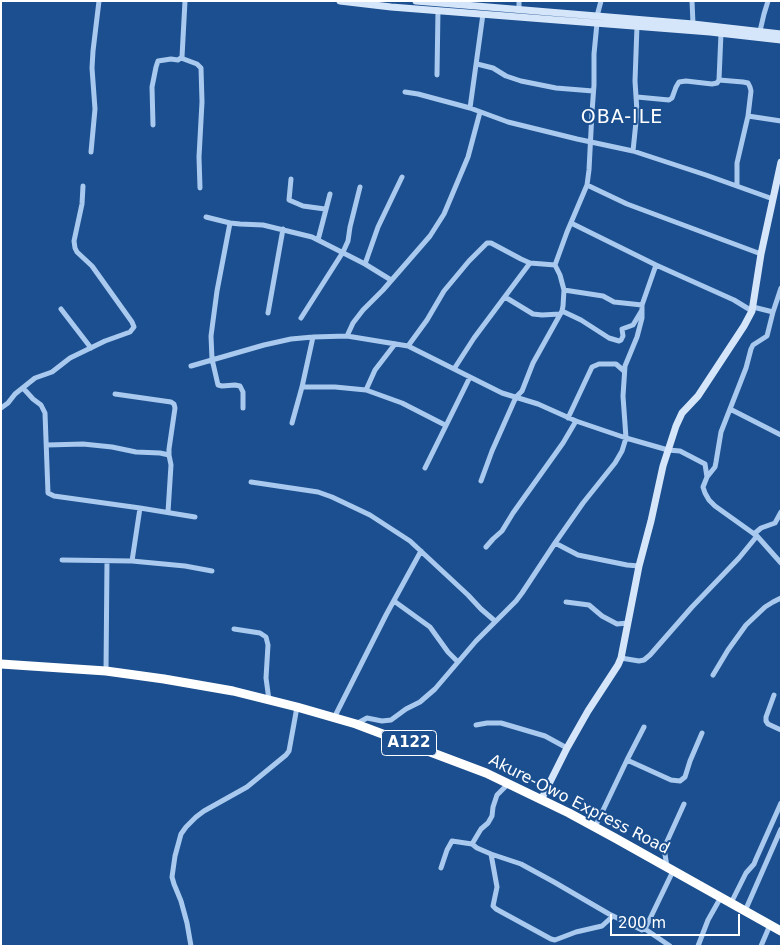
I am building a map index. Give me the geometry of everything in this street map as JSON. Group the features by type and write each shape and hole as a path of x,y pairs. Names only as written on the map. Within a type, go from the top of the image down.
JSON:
{"highway":[{"name":"Akure-Owo Express Road","path":"1,664 106,671 164,679 233,691 356,724 486,773 595,827 781,931"}],"main road":[{"path":"340,1 438,5 597,19 693,24 760,31 776,35 781,40"},
{"path":"416,1 483,14 519,10 597,19 637,26 721,33 776,35"},
{"path":"541,800 566,748 621,658 639,566 668,450 682,413 698,396 744,326 752,309 761,254 781,162"}],"street":[{"path":"91,152 95,109 92,68 99,1"},
{"path":"181,58 186,1"},
{"path":"519,1 519,10"},
{"path":"481,481 516,397 522,391 533,363 563,306 564,290 556,265 587,186 594,85 594,54 597,19 601,1"},
{"path":"692,1 693,24"},
{"path":"760,31 768,1"},
{"path":"437,74 438,5"},
{"path":"470,108 483,14"},
{"path":"632,151 637,123 635,81 637,26"},
{"path":"636,97 669,100 672,98 680,82 715,84 719,80 721,33"},
{"path":"153,125 152,87 158,61 178,60 181,58 197,64 201,68 202,102 199,157 200,188"},
{"path":"476,64 493,68 502,74 516,79 556,88 593,92"},
{"path":"719,80 748,83 751,91 748,116 737,163 737,186"},
{"path":"406,92 470,108 508,122 632,151 773,199"},
{"path":"347,336 363,310 430,236 444,214 468,157 480,112"},
{"path":"748,116 781,121"},
{"path":"365,264 380,221 402,177"},
{"path":"291,179 289,200 304,206 326,209"},
{"path":"1,408 35,378 52,372 70,358 130,332 134,327 92,266 75,248 74,240 82,204 83,186"},
{"path":"587,186 627,204 761,254"},
{"path":"301,318 348,241 360,187"},
{"path":"318,240 330,194"},
{"path":"206,217 230,223 263,225 312,237 343,252 391,280"},
{"path":"230,223 217,291 211,336 212,359 218,385 240,386 243,392 243,408"},
{"path":"571,223 752,309 773,312"},
{"path":"268,313 283,229"},
{"path":"408,346 427,320 444,291 487,243 491,243 530,263 556,265"},
{"path":"454,369 474,338 530,263"},
{"path":"505,297 532,314 542,315 561,312 581,320 609,338 619,341 623,336 622,330 633,325 642,307 656,265"},
{"path":"781,288 767,336 753,345 751,349 746,368 721,432 716,462 707,477 704,487 709,500 715,506 756,534 781,563"},
{"path":"564,290 603,296 614,302 642,307"},
{"path":"356,724 365,718 382,721 391,720 420,702 435,689 495,621 516,601 554,543 615,463 622,451 626,438 622,396 624,372 641,322 642,307"},
{"path":"61,309 91,348"},
{"path":"191,366 291,339 347,336 408,346 502,393 626,438 668,450 680,450 703,462 706,467 707,477"},
{"path":"292,423 313,337"},
{"path":"366,390 376,370 395,344"},
{"path":"568,418 592,367 599,364 618,365 624,372"},
{"path":"425,468 470,377"},
{"path":"302,387 335,387 366,390 402,403 445,425"},
{"path":"23,388 43,408 46,417 47,491 50,495 195,517"},
{"path":"115,394 174,404 169,449 171,465 168,512"},
{"path":"730,409 781,434"},
{"path":"486,547 502,531 576,421"},
{"path":"47,445 83,444 169,455"},
{"path":"251,482 318,492 370,515 395,530 422,551 495,621"},
{"path":"132,561 140,508"},
{"path":"621,658 639,661 644,660 650,655 738,558 761,528 776,523 781,512"},
{"path":"554,543 578,555 639,566"},
{"path":"334,718 394,600 422,551"},
{"path":"62,560 132,561 185,566 212,571"},
{"path":"106,671 107,561"},
{"path":"713,675 746,625 765,607 781,598"},
{"path":"394,600 430,627 448,652 458,662"},
{"path":"566,602 589,605 602,616 617,624 628,623"},
{"path":"234,629 260,633 266,637 268,645 266,678 269,700"},
{"path":"774,695 766,721 768,724 781,730"},
{"path":"191,946 187,923 172,877 181,834 186,826 204,811 247,787 283,758 288,751 297,707"},
{"path":"476,725 501,723 545,736 566,748"},
{"path":"595,827 644,728"},
{"path":"627,760 671,780 680,781 686,777 690,761 702,733"},
{"path":"472,844 492,816 497,795 508,784"},
{"path":"731,903 746,873 754,864 781,803"},
{"path":"645,929 670,869 664,848 684,804"},
{"path":"745,911 781,829"},
{"path":"441,868 452,841 472,844 490,854 521,864 613,916 637,928 645,929 662,943 670,946"},
{"path":"490,854 497,887 493,906 551,939 555,940 576,932 602,926 613,916"},
{"path":"698,946 708,920 720,897"},
{"path":"761,946 770,925"}],"district":[{"name":"OBA-ILE","path":"622,118"}]}
